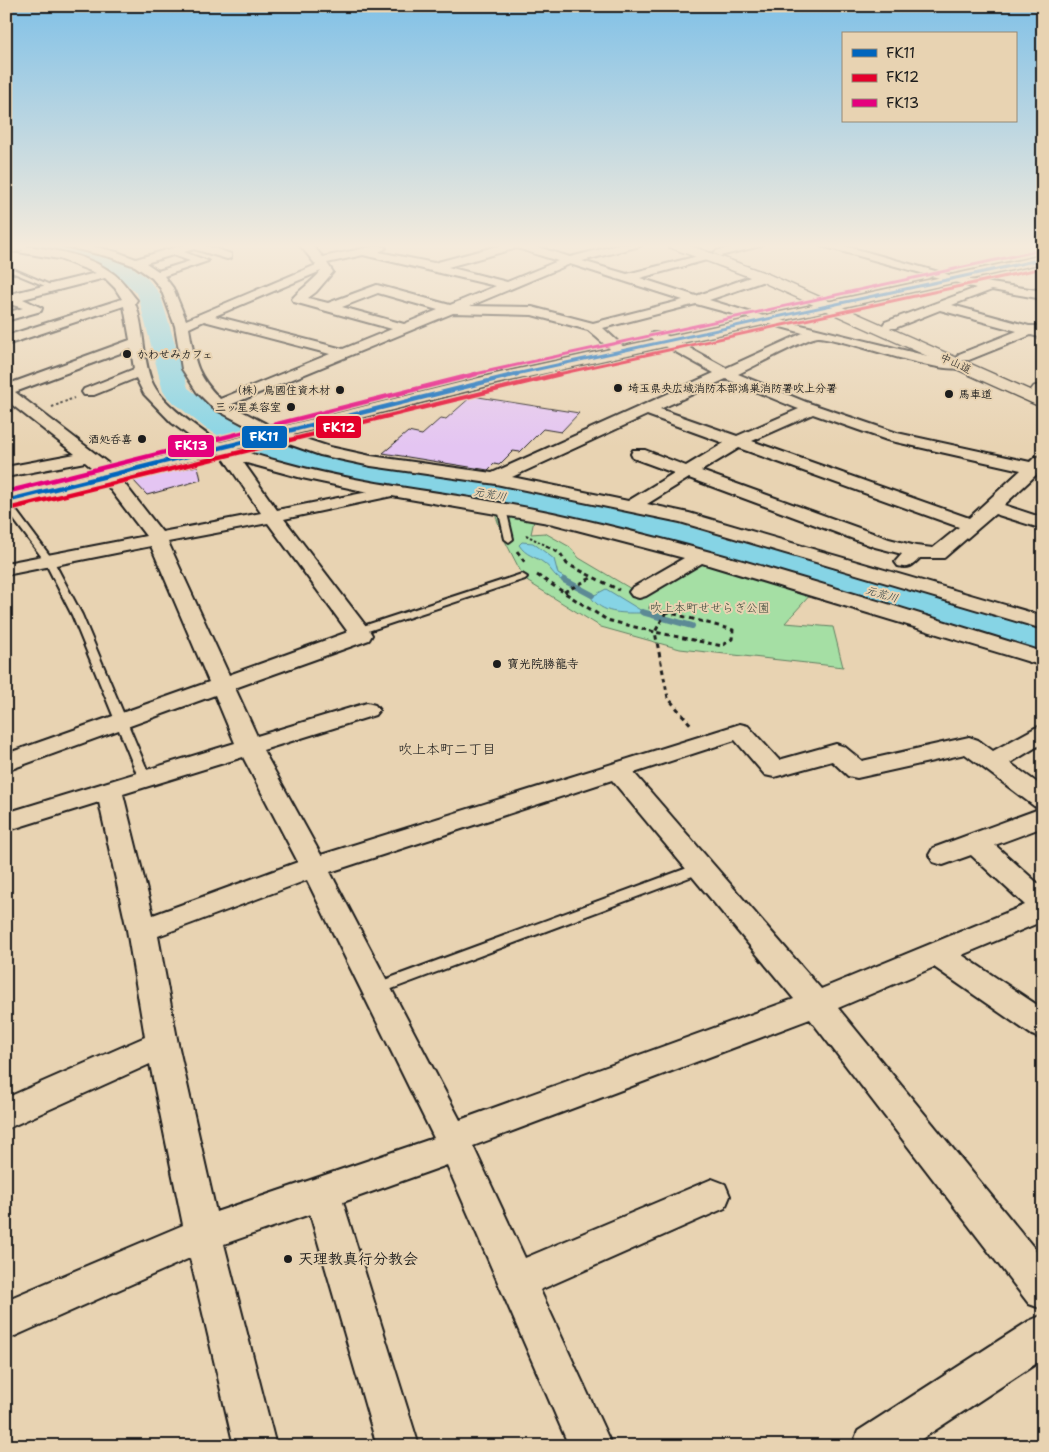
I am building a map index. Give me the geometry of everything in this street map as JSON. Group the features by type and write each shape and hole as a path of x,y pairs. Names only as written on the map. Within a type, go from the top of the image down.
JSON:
{"main road":[{"path":"662,339 748,316 773,312"},
{"path":"6,493 100,466 218,445 265,431 617,349 766,320 795,312"},
{"name":"中山道","path":"851,312 1042,394"},
{"name":"中山道","path":"855,312 890,325 962,361"},
{"path":"6,502 100,466"}],"street":[{"path":"6,317 23,312"},
{"path":"6,341 90,312"},
{"path":"132,312 136,343 146,386 173,415 218,445 306,475 502,509 638,539 866,604 1043,659"},
{"path":"176,312 182,326 189,369 202,389 218,405 265,431 326,451 371,461 495,479 683,517 1043,623"},
{"path":"182,326 214,312"},
{"path":"347,312 404,328"},
{"path":"218,405 443,312"},
{"path":"535,312 593,326 649,312"},
{"path":"734,312 936,362 962,361 1038,330"},
{"path":"890,325 925,312"},
{"path":"964,312 1038,330"},
{"path":"202,317 344,353"},
{"path":"593,326 617,349"},
{"path":"448,501 817,332"},
{"path":"662,339 726,374 813,410 893,437 1039,466"},
{"path":"6,391 136,343"},
{"path":"89,392 142,370"},
{"path":"6,391 100,466 157,538 249,746 314,867 454,1142 591,1446"},
{"path":"648,410 972,525"},
{"path":"632,506 738,442 813,410"},
{"path":"6,763 361,635 218,445"},
{"path":"639,454 882,543 914,552 937,554 1039,466"},
{"path":"6,472 100,466"},
{"path":"6,569 397,492"},
{"path":"992,507 1043,524"},
{"path":"890,577 914,552"},
{"path":"635,594 700,556"},
{"path":"6,822 367,710"},
{"path":"142,930 314,867 740,731 774,769 836,752 857,770 969,745 1043,800"},
{"path":"992,762 1043,733"},
{"path":"617,770 816,1004 1043,1290"},
{"path":"110,790 142,930 162,1044 203,1234 254,1446"},
{"path":"943,855 1043,818"},
{"path":"975,843 1043,905"},
{"path":"6,1320 203,1234 322,1193 816,1004 1043,909"},
{"path":"937,954 1043,1026"},
{"path":"6,1114 162,1044"},
{"path":"322,1193 398,1446"},
{"path":"517,1280 712,1196"},
{"path":"873,1446 1043,1335"}],"lane":[{"path":"6,502 48,560 77,615 144,779"},
{"path":"502,509 509,539"},
{"path":"358,631 522,577"},
{"path":"376,989 701,868"}],"path":[{"path":"34,414 89,392"},
{"path":"522,513 526,537 538,540 560,553 567,564 635,594 649,607 733,630 732,639 722,646 607,620 532,572"},
{"path":"509,539 527,565"},
{"path":"564,592 593,576"},
{"path":"666,612 655,632 668,698 706,742"}],"green space":[{"name":"吹上本町せせらぎ公園","path":"494,511 535,516 531,534 545,533 570,547 579,558 633,590 699,561 812,593 785,623 833,627 843,667 680,649 601,627 525,580 504,539"}],"water":[{"path":"522,542 533,543 554,559 558,574 565,578 561,580 544,563 525,551 519,545"},
{"path":"606,589 642,611 639,613 619,612 606,610 601,607 591,597"}],"building":[{"path":"472,396 579,413 561,432 543,429 520,452 513,451 499,465 494,464 488,470 383,453 408,432 422,435 441,418 446,419"},
{"path":"198,466 201,480 147,495 132,479"}],"waterway":[{"name":"元荒川","path":"154,312 176,391 215,422 256,445 305,460 631,520 1043,641"},
{"path":"546,509 640,530 700,547"},
{"path":"696,546 750,561"},
{"path":"760,565 981,632"},
{"path":"564,580 592,595"},
{"path":"642,612 692,626"}],"transit line":[{"name":"FK13","path":"6,492 493,370 759,312"},
{"name":"FK11","path":"6,501 495,379 802,312"},
{"name":"FK12","path":"8,509 497,388 844,312"}],"place":[{"name":"かわせみカフェ","path":"127,354"},
{"name":"埼玉県央広域消防本部鴻巣消防署吹上分署","path":"618,388"},
{"name":"（株）鳥國住資木材","path":"340,390"},
{"name":"馬車道","path":"949,394"},
{"name":"三ッ星美容室","path":"291,407"},
{"name":"酒処呑喜","path":"142,439"},
{"name":"寶光院勝龍寺","path":"497,664"},
{"name":"天理教真行分教会","path":"288,1259"}],"district":[{"name":"吹上本町二丁目","path":"447,749"}]}
